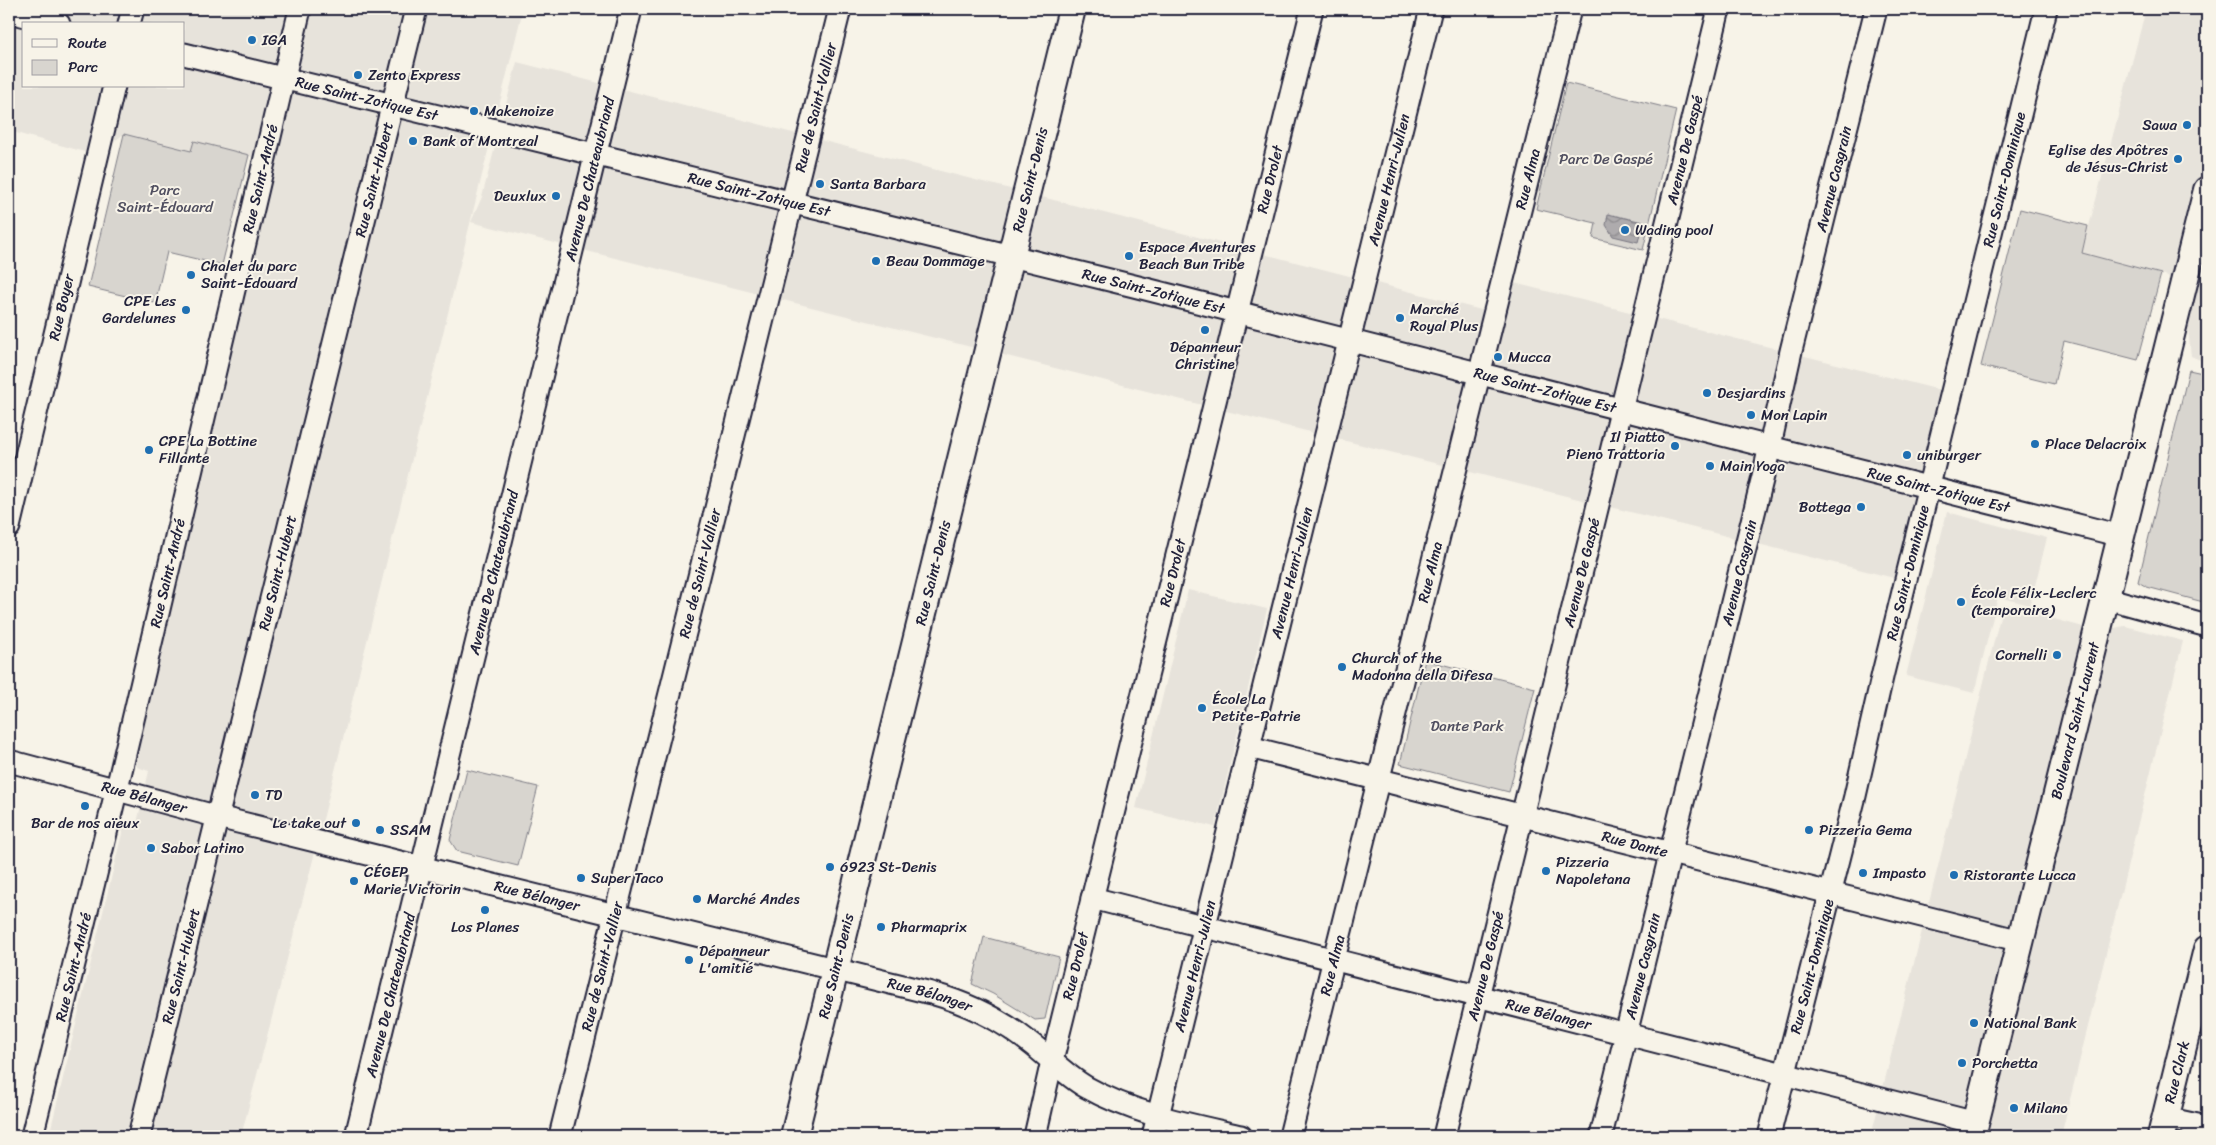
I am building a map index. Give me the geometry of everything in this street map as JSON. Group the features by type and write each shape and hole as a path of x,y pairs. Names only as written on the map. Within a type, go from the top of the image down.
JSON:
{"main road":[{"name":"Rue Saint-Denis","path":"794,1136 1072,9"},
{"name":"Boulevard Saint-Laurent","path":"1974,1130 2207,190"},
{"name":"Rue Clark","path":"2163,1127 2207,948"}],"street":[{"path":"130,22 133,9"},
{"name":"Rue Saint-André","path":"32,1136 300,9"},
{"name":"Rue Saint-Hubert","path":"139,1136 416,9"},
{"name":"Avenue De Chateaubriand","path":"356,1136 632,9"},
{"name":"Rue de Saint-Vallier","path":"560,1136 840,9"},
{"name":"Rue Drolet","path":"1035,1136 1312,9"},
{"name":"Avenue Henri-Julien","path":"1155,1126 1431,9"},
{"name":"Rue Alma","path":"1290,1136 1570,9"},
{"name":"Avenue De Gaspé","path":"1444,1136 1720,9"},
{"name":"Avenue Casgrain","path":"1601,1136 1770,446 1791,351 1876,9"},
{"name":"Rue Saint-Dominique","path":"1769,1136 2046,9"},
{"path":"9,12 51,22"},
{"name":"Rue Saint-Zotique Est","path":"185,54 792,202 1930,486 2121,536"},
{"name":"Rue Boyer","path":"9,527 114,88"},
{"path":"2106,598 2207,626"},
{"name":"Rue Dante","path":"1249,747 2021,941"},
{"name":"Rue Bélanger","path":"9,762 116,788 217,817 836,969 959,1002 1014,1031 1079,1082 1097,1093 1138,1111 1155,1126 1241,1136"},
{"name":"Rue Bélanger","path":"1092,898 1784,1074 1974,1130"},
{"path":"2163,1127 2207,1127"}],"shaded area":[{"path":"9,9 523,9 313,860 241,1136 49,1136 125,821 137,823 149,771 137,767 129,734 264,160 194,141 192,151 124,134 96,155 9,131"},
{"path":"2146,9 2207,9 2207,363 2191,356 2183,285 2162,274 2082,253"},
{"path":"517,62 1493,313 1502,280 1952,393 1906,581 471,222 482,197"},
{"name":"École Félix-Leclerc (temporaire)","path":"1947,512 2047,538 2030,605 1998,597 1974,693 1906,676"},
{"name":"École La Petite-Patrie","path":"1188,590 1267,609 1215,827 1136,808"},
{"path":"2003,605 2098,631 2125,626 2183,641 2061,1136 1871,1136"}],"green space":[{"name":"Parc De Gaspé","path":"1566,83 1676,110 1643,250 1593,238 1596,223 1536,209"},
{"name":"Parc Saint-Édouard","path":"124,134 191,151 194,141 249,155 222,265 167,252 155,303 88,287"},
{"path":"2020,209 2088,226 2082,253 2161,274 2138,360 2064,341 2054,384 1981,366"},
{"path":"2189,370 2207,374 2207,603 2147,587 2138,582"},
{"name":"Dante Park","path":"1425,660 1535,688 1509,792 1400,764"},
{"path":"467,770 538,787 518,866 457,851 450,840"},
{"path":"984,937 1059,957 1045,1019 1035,1020 993,994 972,984"}],"water":[{"name":"Wading pool","path":"1608,214 1643,222 1638,242 1613,236 1606,225"}],"place":[{"name":"IGA","path":"252,40"},
{"name":"Zento Express","path":"358,75"},
{"name":"Makenoize","path":"474,111"},
{"name":"Sawa","path":"2187,125"},
{"name":"Bank of Montreal","path":"413,141"},
{"name":"Eglise des Apôtres de Jésus-Christ","path":"2178,159"},
{"name":"Santa Barbara","path":"820,184"},
{"name":"Deuxlux","path":"556,196"},
{"name":"Wading pool","path":"1625,230"},
{"name":"Espace Aventures Beach Bun Tribe","path":"1129,256"},
{"name":"Beau Dommage","path":"876,261"},
{"name":"Chalet du parc Saint-Édouard","path":"191,275"},
{"name":"CPE Les Gardelunes","path":"186,310"},
{"name":"Marché Royal Plus","path":"1400,318"},
{"name":"Dépanneur Christine","path":"1205,330"},
{"name":"Mucca","path":"1498,357"},
{"name":"Desjardins","path":"1707,393"},
{"name":"Mon Lapin","path":"1751,415"},
{"name":"Place Delacroix","path":"2035,444"},
{"name":"Il Piatto Pieno Trattoria","path":"1675,446"},
{"name":"CPE La Bottine Fillante","path":"149,450"},
{"name":"uniburger","path":"1907,455"},
{"name":"Main Yoga","path":"1710,466"},
{"name":"Bottega","path":"1861,507"},
{"name":"École Félix-Leclerc (temporaire)","path":"1961,602"},
{"name":"Cornelli","path":"2057,655"},
{"name":"Church of the Madonna della Difesa","path":"1342,667"},
{"name":"École La Petite-Patrie","path":"1202,708"},
{"name":"TD","path":"255,795"},
{"name":"Bar de nos aïeux","path":"85,806"},
{"name":"Le take out","path":"356,823"},
{"name":"SSAM","path":"380,830"},
{"name":"Pizzeria Gema","path":"1809,830"},
{"name":"Sabor Latino","path":"151,848"},
{"name":"6923 St-Denis","path":"830,867"},
{"name":"Pizzeria Napoletana","path":"1546,871"},
{"name":"Impasto","path":"1863,873"},
{"name":"Ristorante Lucca","path":"1954,875"},
{"name":"Super Taco","path":"581,878"},
{"name":"CÉGEP Marie-Victorin","path":"354,881"},
{"name":"Marché Andes","path":"697,899"},
{"name":"Los Planes","path":"485,910"},
{"name":"Pharmaprix","path":"881,927"},
{"name":"Dépanneur L'amitié","path":"689,960"},
{"name":"National Bank","path":"1974,1023"},
{"name":"Porchetta","path":"1962,1063"},
{"name":"Milano","path":"2014,1108"}]}
